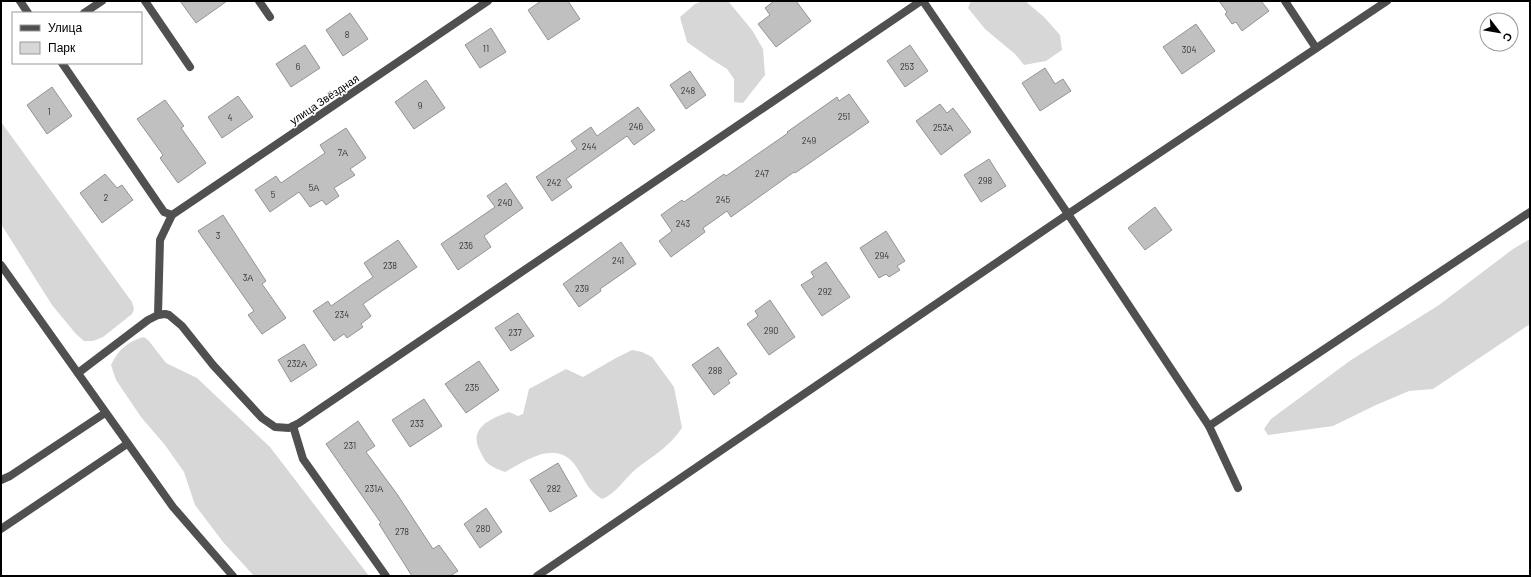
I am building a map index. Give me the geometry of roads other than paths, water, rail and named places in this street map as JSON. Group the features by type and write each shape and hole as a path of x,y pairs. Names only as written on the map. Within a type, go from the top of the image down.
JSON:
{"street":[{"path":"20,1 27,12"},
{"path":"86,12 102,1"},
{"path":"145,1 190,67"},
{"path":"259,1 270,16"},
{"name":"улица Звёздная","path":"172,215 488,1"},
{"path":"78,373 148,320 158,315 169,315 182,326 213,365 262,418 275,427 289,428 922,1 1068,214 1209,426 1238,488"},
{"path":"1285,1 1316,48"},
{"path":"537,576 1068,214 1387,1"},
{"path":"63,64 164,212 172,215 160,240 158,315"},
{"path":"1209,426 1530,212"},
{"path":"1,265 173,507 233,576"},
{"path":"1,480 10,476 105,413"},
{"path":"293,426 303,459 386,576"},
{"path":"1,529 127,444"}]}
